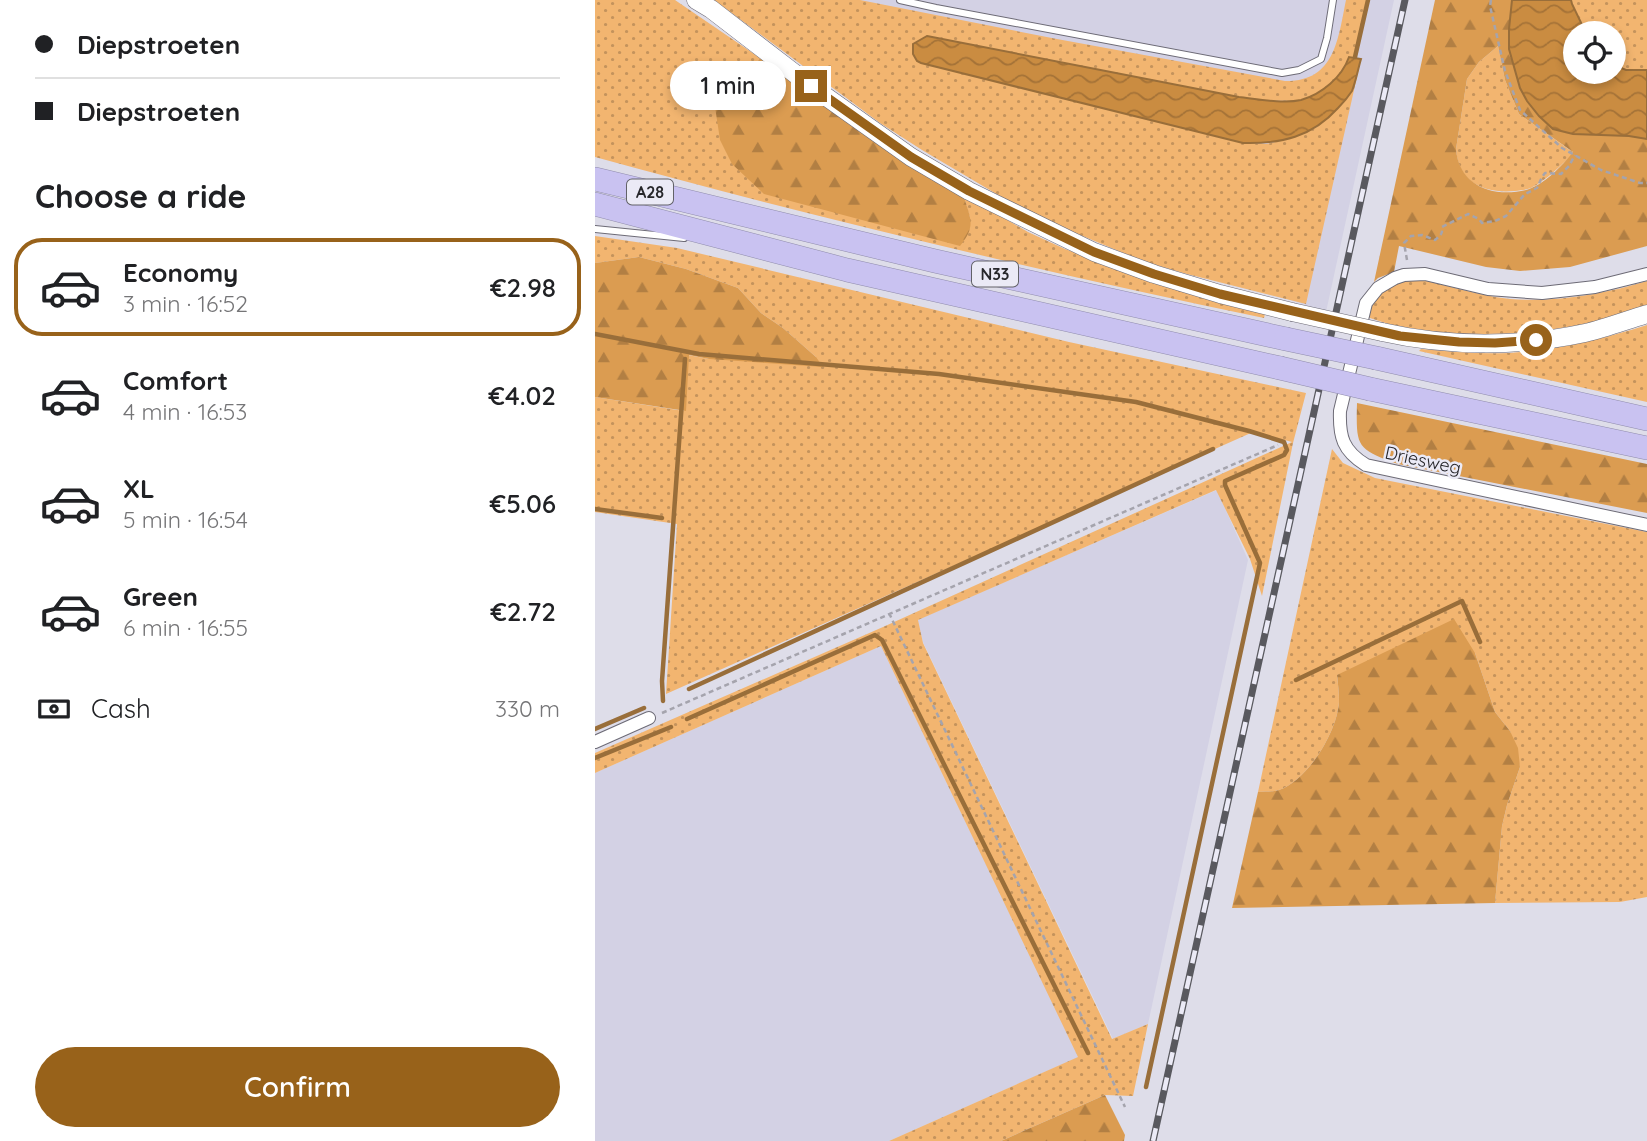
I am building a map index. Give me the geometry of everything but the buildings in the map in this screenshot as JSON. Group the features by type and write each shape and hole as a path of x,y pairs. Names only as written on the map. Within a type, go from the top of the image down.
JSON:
{"highway":[{"name":"N33","path":"595,164 704,205 935,261 1647,419"},
{"name":"A28","path":"595,180 704,205"},
{"name":"N33","path":"595,204 847,270 1280,369 1647,448"}],"street":[{"path":"696,0 911,157 969,191 1094,252 1154,274 1292,312 1400,336 1438,341 1521,342 1587,332 1647,314"},
{"name":"Driesweg","path":"1647,274 1595,287 1542,293 1487,289 1425,274 1409,275 1386,282 1366,303 1340,423 1348,452 1366,465 1647,525"},
{"path":"595,742 649,718"}],"lane":[{"path":"901,0 1282,72 1299,70 1321,60 1333,0"},
{"path":"595,229 752,246"}],"path":[{"path":"1491,0 1490,6 1505,71 1520,110 1562,148 1601,170 1647,183"},
{"path":"1409,275 1404,243 1411,236 1422,235 1435,240 1443,231 1442,227 1468,214 1482,223 1506,216 1525,194 1537,188 1545,173 1562,174 1575,155"},
{"path":"649,718 1278,445"},
{"path":"889,613 1125,1107"}],"shaded area":[{"path":"595,0 675,0 760,58 744,80 719,81 970,218 963,194 1028,232 1065,249 1184,292 1265,314 1264,318 928,243 595,157"},
{"path":"714,0 860,0 1285,81 1315,74 1324,66 1336,43 1346,0 1368,0 1355,57 1349,57 1336,78 1324,89 1298,101 1273,101 917,61 1243,143 1266,144 1289,139 1317,127 1352,91 1361,59 1306,304 1145,262 1061,227 1010,202 880,123"},
{"path":"721,0 1394,0 1326,312 1102,236"},
{"path":"1571,0 1647,0 1647,70 1626,70 1626,21 1580,21"},
{"path":"1498,46 1505,80 1519,114 1574,153 1531,188 1515,191 1483,188 1467,178 1456,149 1467,79 1479,62"},
{"path":"595,236 677,248 1069,342 1306,393 1293,443 1262,596 1250,559 1216,490 918,620 923,643 1112,1039 1148,1024 1133,1096 1105,1095 1001,1141 889,1141 1078,1057 881,646 595,773 595,753 883,627 1292,442 1253,432 666,694 677,524 595,512 595,397 684,411 688,355 709,359 816,357 761,313 738,288 686,269 639,257 595,263"},
{"path":"1415,280 1495,297 1532,300 1611,291 1647,281 1647,305 1619,315 1556,329 1491,334 1428,331 1367,317 1374,302 1385,291 1398,283"},
{"path":"1647,325 1647,402 1419,351 1530,351 1589,341"},
{"path":"1332,449 1343,463 1375,478 1647,532 1647,897 1620,902 1495,903 1502,826 1520,767 1510,731 1495,712 1475,653 1337,675 1337,714 1319,754 1290,785 1277,791 1258,792"},
{"path":"1217,490 1248,560 1148,1024 1113,1039 923,642 917,620"},
{"path":"881,646 1079,1057 889,1141 595,1141 595,773"}],"green space":[{"path":"1435,0 1512,0 1510,40 1515,64 1597,135 1647,139 1647,246 1570,267 1520,271 1486,267 1399,246 1394,272 1374,282","holes":["1498,46 1505,80 1519,114 1573,152 1539,184 1514,192 1490,190 1471,180 1459,162 1456,149 1467,79 1479,62"]},
{"path":"760,58 963,194 971,221 969,232 960,246 764,194 732,164 720,140 714,100 719,81 744,80"},
{"path":"639,257 686,269 738,288 761,313 783,328 816,357 823,367 709,359 689,355 686,411 595,397 595,263"},
{"path":"1357,403 1647,464 1647,513 1384,459 1366,450 1358,438"},
{"path":"1454,619 1475,653 1495,712 1510,731 1518,748 1520,767 1502,826 1495,903 1232,908 1258,792 1277,791 1290,785 1319,754 1337,714 1337,675"},
{"path":"1105,1095 1125,1135 1124,1141 1001,1141"}],"water":[{"path":"1512,0 1571,0 1580,21 1563,21 1563,84 1626,84 1626,70 1647,70 1647,139 1573,134 1553,129 1539,116 1520,88 1509,49"},
{"path":"927,36 1239,97 1278,101 1301,100 1316,94 1336,78 1349,57 1361,59 1352,91 1318,126 1283,140 1243,143 921,63 913,54 913,44"}],"waterway":[{"path":"1355,57 1368,0"},
{"path":"595,334 699,354 939,374 1136,402 1284,442 1287,450 1284,455 1225,481 1260,563 1146,1087"},
{"path":"663,701 662,681 685,359"},
{"path":"689,689 1213,449"},
{"path":"595,509 662,518"},
{"path":"1296,680 1462,601 1480,642"},
{"path":"687,719 875,635 882,640 1088,1053"},
{"path":"595,729 644,708"},
{"path":"595,758 671,727"}],"railway":[{"path":"1153,1141 1405,0"}],"route":[{"path":"811,86 911,157 969,191 1094,252 1154,274 1220,294 1400,336 1459,342 1536,340"}]}
